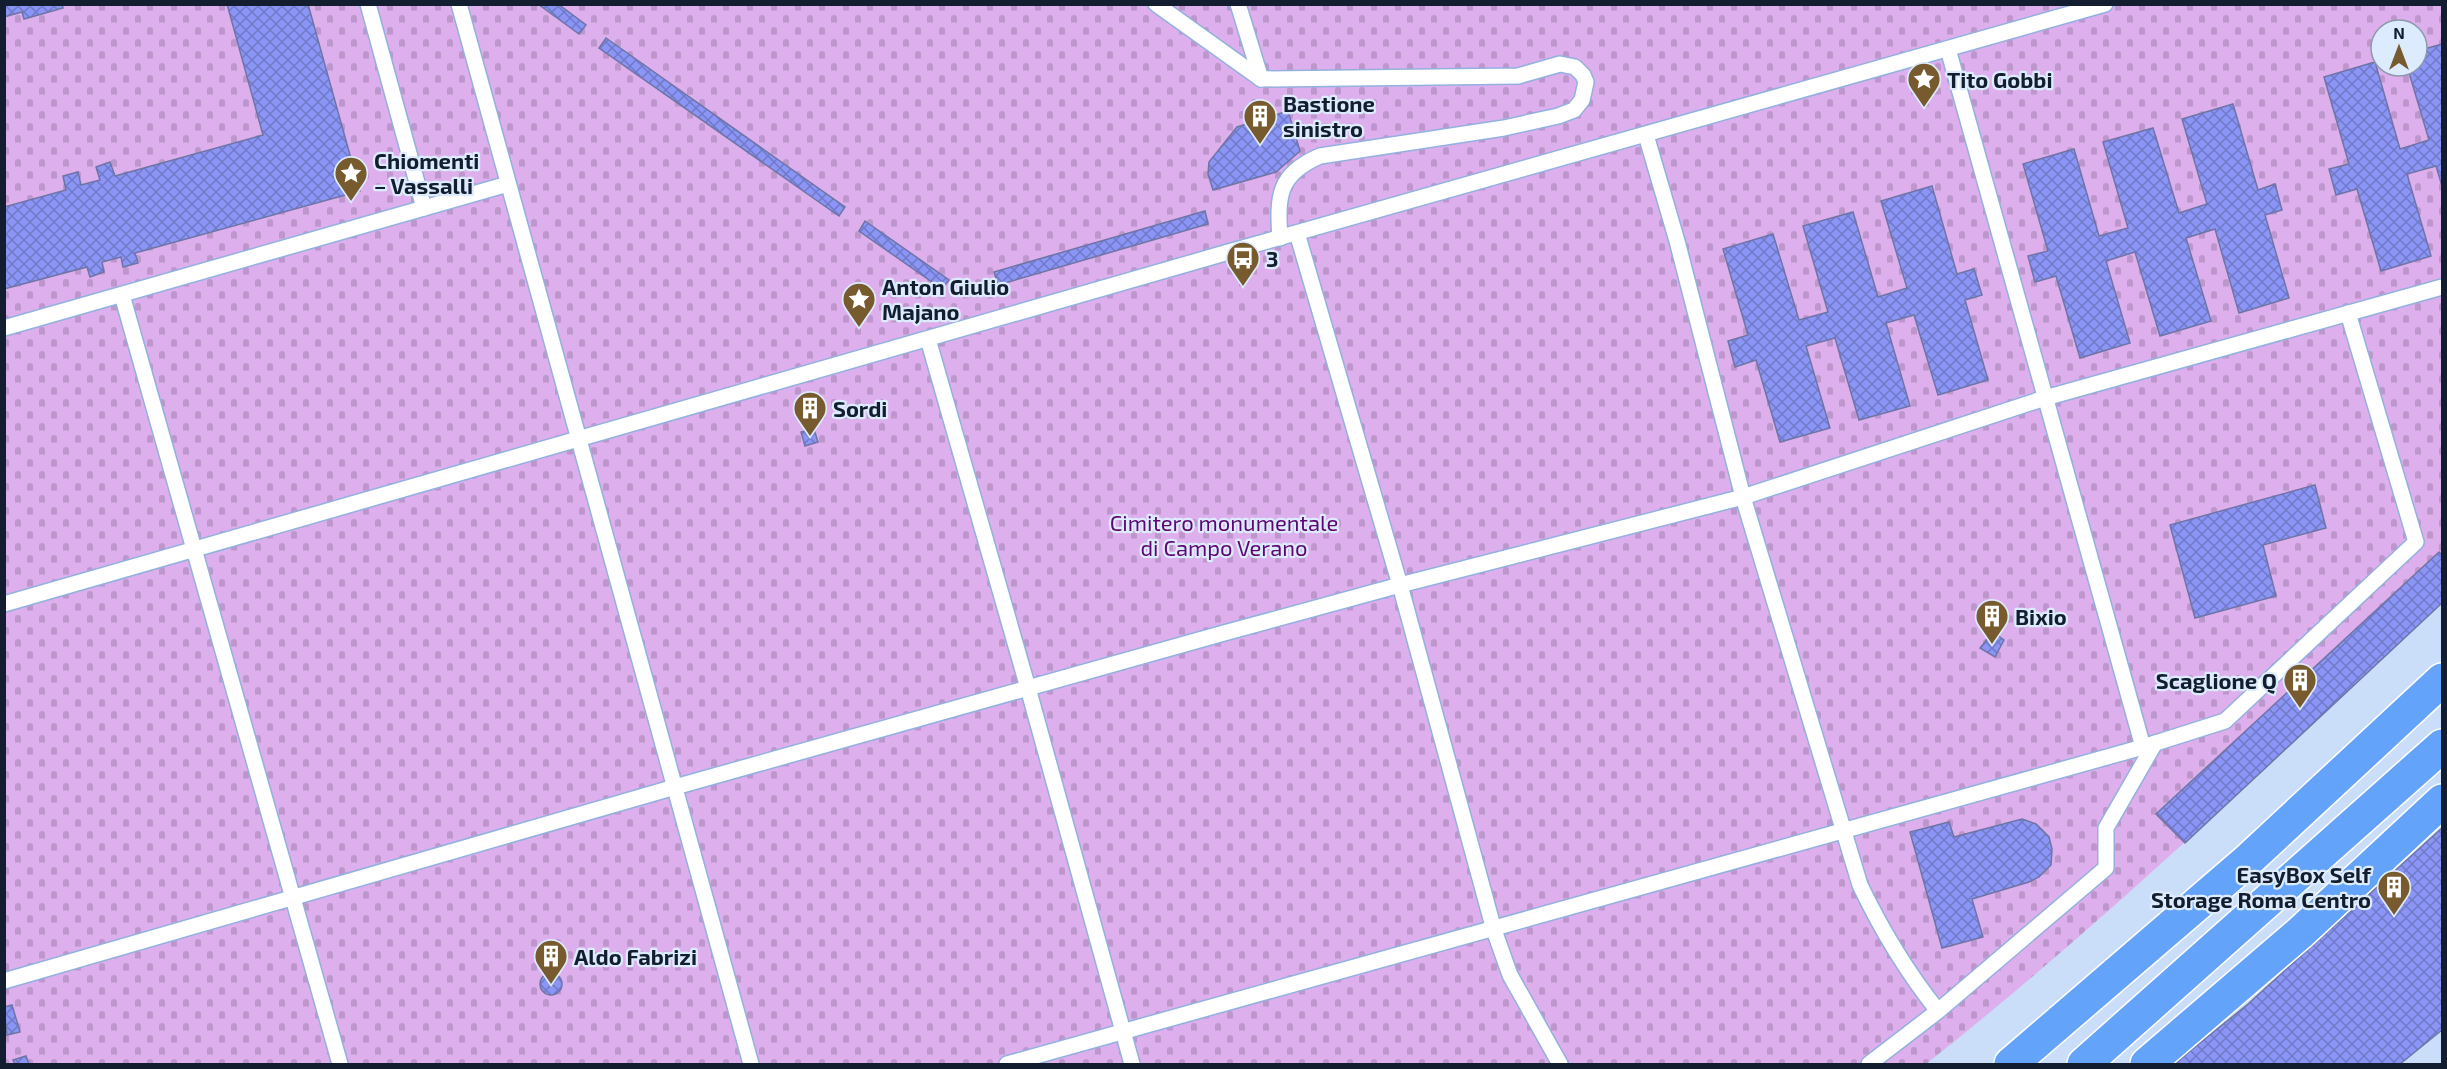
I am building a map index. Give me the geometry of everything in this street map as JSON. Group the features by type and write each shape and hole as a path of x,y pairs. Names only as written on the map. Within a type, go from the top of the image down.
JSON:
{"highway":[{"path":"2011,1065 2246,862 2442,680"},
{"path":"2084,1065 2442,746"},
{"path":"2147,1065 2301,932 2442,801"}],"lane":[{"path":"368,4 424,208"},
{"path":"459,4 751,1065"},
{"path":"1156,4 1261,79 1492,77 1518,75 1560,64 1575,68 1583,75 1586,82 1584,95 1574,110 1558,116 1504,128 1320,156 1303,163 1285,183 1277,204 1280,238"},
{"path":"1238,4 1261,79"},
{"path":"4,604 580,437 2105,4"},
{"path":"1869,1065 1938,1011 2106,868 2106,828 2149,745 2045,398 1948,49"},
{"path":"1646,135 1677,241 1743,497 1860,885 1885,936 1910,976 1938,1011"},
{"path":"4,328 508,184"},
{"path":"1297,233 1400,585 1494,930 1510,975 1560,1065"},
{"path":"4,981 675,787 1028,688 1400,585 1743,497 2045,398 2442,287"},
{"path":"123,295 340,1065"},
{"path":"1007,1065 1494,930 2149,745 2225,721 2415,542 2348,313"},
{"path":"928,339 1028,688 1132,1065"}],"green space":[{"name":"Cimitero monumentale di Campo Verano","path":"5,5 2442,5 2442,603 2124,897 1926,1064 5,1064"}],"building":[{"path":"4,4 62,4 63,8 24,19 22,12 4,17"},
{"path":"227,4 308,4 360,191 135,253 138,263 123,267 121,257 102,262 104,272 90,277 87,267 4,289 4,207 66,190 63,176 78,172 81,185 100,180 96,167 110,162 115,176 263,135"},
{"path":"538,4 558,4 586,25 579,34"},
{"path":"606,38 845,207 839,216 599,48"},
{"path":"2442,44 2442,186 2436,166 2407,174 2431,256 2381,271 2357,189 2336,195 2329,169 2349,164 2324,77 2369,64 2369,78 2380,78 2400,149 2429,140 2411,78 2429,78 2429,48"},
{"path":"2233,104 2258,190 2275,184 2282,210 2265,215 2289,298 2239,313 2215,229 2186,238 2211,321 2160,336 2135,252 2106,261 2130,343 2080,358 2056,276 2035,282 2028,256 2048,251 2023,164 2074,149 2099,236 2128,228 2103,142 2153,128 2179,213 2207,204 2182,119"},
{"name":"Bastione sinistro","path":"1288,111 1300,151 1276,172 1213,190 1208,174 1209,162 1237,127"},
{"path":"1932,186 1957,274 1974,269 1982,295 1965,300 1988,380 1938,395 1914,315 1886,323 1910,406 1859,420 1835,338 1806,346 1830,428 1780,442 1756,360 1735,367 1728,341 1748,335 1723,249 1773,234 1799,320 1828,312 1803,226 1853,212 1878,297 1907,288 1881,201"},
{"path":"1205,211 1208,224 998,285 994,272"},
{"path":"865,221 949,280 942,289 859,231"},
{"name":"Sordi","path":"814,429 818,442 805,446 801,432"},
{"path":"2315,485 2326,528 2263,545 2276,596 2195,618 2170,525"},
{"name":"Scaglione Q","path":"2439,552 2442,555 2442,603 2185,843 2156,814"},
{"name":"Bixio","path":"1993,632 2004,640 1995,657 1980,648"},
{"path":"2022,819 2036,824 2049,837 2052,849 2051,865 2039,877 2029,882 1972,899 1983,937 1942,948 1910,832 1949,822 1954,837"},
{"name":"EasyBox Self Storage Roma Centro","path":"2442,828 2442,1030 2400,1064 2174,1064 2248,1004"},
{"name":"Aldo Fabrizi","path":"547,973 555,973 562,980 562,988 555,995 547,995 540,988 540,980"},
{"path":"12,1005 20,1032 7,1035 4,1007"},
{"path":"26,1056 29,1064 15,1064 13,1060"}],"place":[{"name":"Tito Gobbi","path":"1924,108"},
{"name":"Bastione sinistro","path":"1260,145"},
{"name":"Chiomenti – Vassalli","path":"351,202"},
{"name":"3","path":"1243,287"},
{"name":"Anton Giulio Majano","path":"859,328"},
{"name":"Sordi","path":"810,437"},
{"name":"Bixio","path":"1992,645"},
{"name":"Scaglione Q","path":"2300,709"},
{"name":"EasyBox Self Storage Roma Centro","path":"2394,916"},
{"name":"Aldo Fabrizi","path":"551,985"}]}
